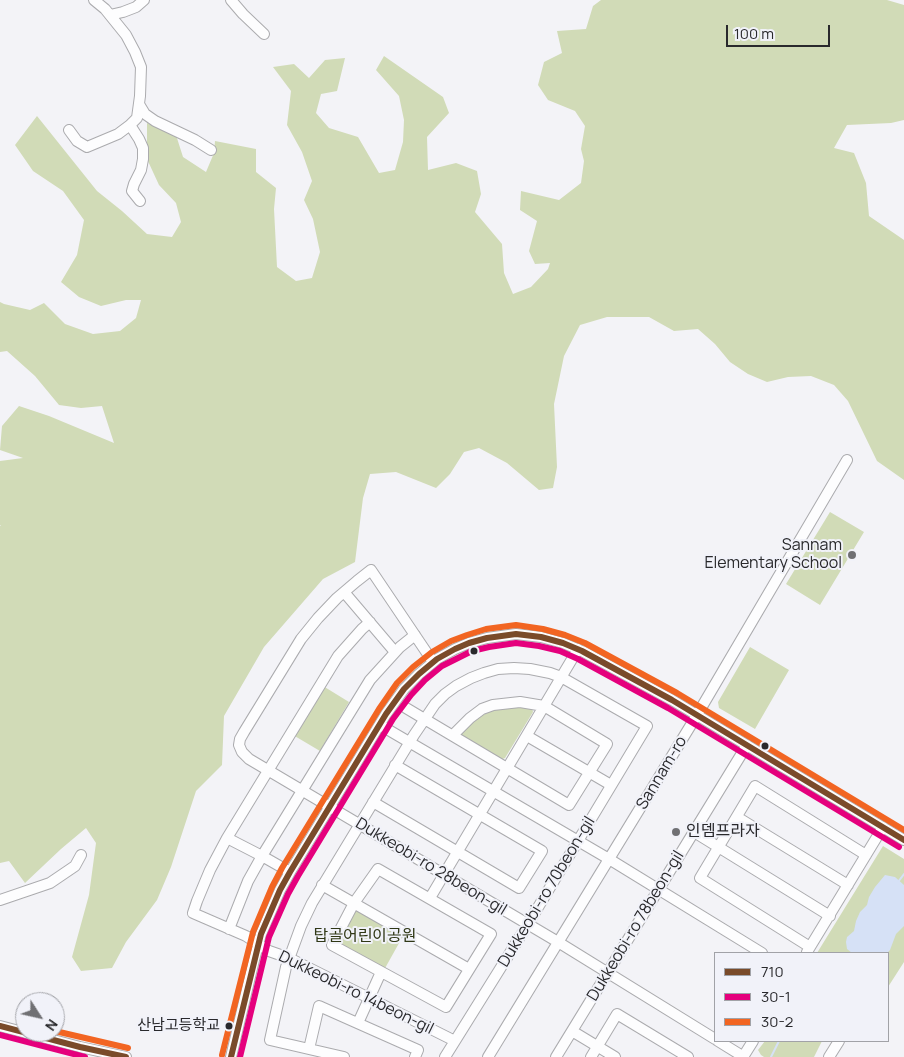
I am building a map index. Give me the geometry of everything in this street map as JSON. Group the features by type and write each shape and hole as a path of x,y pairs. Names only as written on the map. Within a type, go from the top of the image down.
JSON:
{"street":[{"path":"69,130 77,141 87,147 118,134 137,118 141,67 136,52 126,35 110,15 94,0"},
{"path":"110,15 136,7 144,0"},
{"path":"231,0 264,34"},
{"path":"139,104 146,114 155,121 195,140 211,150"},
{"path":"130,125 143,148 141,170 132,191 140,201"},
{"name":"Sannam-ro","path":"488,1057 697,715 847,460"},
{"name":"Dukkeobi-ro 28beon-gil","path":"415,636 372,570 344,592 318,618 301,639 240,739 239,745 242,752 249,759 268,771 528,924 714,1038"},
{"path":"344,592 395,652"},
{"path":"290,872 227,838 338,656 370,622"},
{"path":"231,1057 258,944 272,907 290,872 404,689 434,662 469,643 487,638 516,634 541,637 578,649 665,695 904,840"},
{"path":"229,928 248,881 262,856 370,680 395,652 415,636 434,662"},
{"path":"430,898 578,649"},
{"path":"344,1057 270,1040 289,958 301,926 322,885 409,742 435,704 445,694 456,686 484,673 498,669 537,670 561,677"},
{"name":"Dukkeobi-ro 70beon-gil","path":"445,1057 528,924 647,726 561,677"},
{"path":"406,708 570,805 607,744 544,706 520,702 493,705 482,709 453,735"},
{"path":"380,725 609,859 760,952"},
{"path":"527,736 611,785"},
{"name":"Dukkeobi-ro 78beon-gil","path":"556,1057 747,745"},
{"path":"372,802 519,888 542,851 395,765"},
{"path":"866,854 756,786 700,878 808,950 883,827"},
{"path":"737,817 848,885"},
{"path":"694,832 830,916"},
{"name":"Dukkeobi-ro 14beon-gil","path":"227,838 210,870 193,913 246,936 269,951 289,958 455,1041"},
{"path":"0,900 50,883 75,866 81,854"},
{"path":"378,869 430,898 491,934 446,1007 332,945 354,903 378,869"},
{"path":"322,885 469,969"},
{"path":"358,1023 381,972"},
{"path":"309,1049 319,1006 418,1050 415,1057"},
{"path":"591,1057 617,1014 688,1057"},
{"path":"0,1026 126,1057"},
{"path":"572,1031 616,1057"},
{"name":"Dukkeobi-ro 28beon-gil","path":"720,1042 743,1057"},
{"path":"743,1057 752,1042"},
{"path":"829,1057 838,1042"}],"green space":[{"path":"601,0 887,0 904,5 904,120 891,123 847,125 834,148 854,153 866,183 869,216 904,240 904,480 877,461 848,401 834,385 811,376 788,377 767,382 748,374 730,362 715,344 698,329 674,331 649,317 607,317 580,325 564,356 554,404 557,467 553,488 539,490 507,463 479,448 464,452 450,474 436,488 396,472 370,474 363,498 355,562 323,579 264,647 224,716 222,765 196,791 171,867 157,900 126,942 112,968 81,971 72,957 89,895 96,843 86,828 25,883 9,861 0,863 0,461 23,458 0,450 2,426 19,406 49,416 114,443 102,406 81,408 59,405 35,376 7,351 0,352 0,302 30,310 44,303 65,324 93,334 120,331 136,318 141,300 126,300 101,306 79,297 61,282 77,255 84,220 63,191 33,171 15,145 37,116 97,191 147,234 172,237 181,222 176,203 159,185 147,159 147,123 176,135 183,157 206,172 214,153 215,141 256,149 256,172 276,188 274,209 277,267 296,281 312,278 320,252 313,219 304,200 312,181 302,152 287,125 291,91 273,67 294,64 309,78 325,60 345,58 337,91 321,94 316,113 329,128 358,137 379,173 395,170 403,142 404,120 399,96 376,70 384,56 443,97 449,113 427,137 428,170 456,163 477,171 481,194 475,212 502,244 504,273 513,294 531,287 548,269 550,263 535,264 529,251 537,221 520,210 521,191 559,200 581,183 584,161 581,149 585,126 575,111 548,100 538,85 544,62 562,53 557,31 586,29 593,6"},
{"path":"830,512 864,532 820,605 786,584"},
{"path":"750,647 789,670 755,729 719,708 718,702"},
{"path":"323,686 349,702 320,751 293,735"},
{"path":"522,707 532,708 533,712 505,758 500,760 462,737 461,733 473,720 491,711"},
{"path":"883,846 904,859 904,962 889,985 889,952 818,952"},
{"name":"탑골어린이공원","path":"351,911 362,911 403,936 384,970 341,947 338,937"},
{"path":"764,1042 822,1042 814,1057 764,1057 758,1050"}],"water":[{"path":"885,875 895,877 904,885 904,926 896,934 888,952 851,952 847,949 847,937 854,931 860,912 867,905 875,887"}],"waterway":[{"path":"898,882 904,874"},
{"path":"771,1057 778,1042"}],"transit line":[{"name":"30-2","path":"222,1055 253,932 282,868 379,709 397,683 432,652 451,641 467,635 486,629 516,625 543,629 585,643 677,693 904,830"},
{"name":"710","path":"231,1057 261,934 290,872 386,714 404,689 437,659 469,643 487,638 516,634 541,637 582,651 672,700 904,840"},
{"name":"30-1","path":"240,1057 269,937 298,876 393,719 411,695 442,666 472,651 516,643 560,651 578,659 668,708 899,847"},
{"name":"710","path":"0,1026 126,1057"},
{"name":"30-2","path":"65,1033 128,1048"},
{"name":"30-1","path":"0,1035 85,1057"}],"place":[{"name":"Sannam Elementary School","path":"852,555"},
{"name":"인뎀프라자","path":"676,832"},
{"name":"산남고등학교","path":"229,1026"}]}
